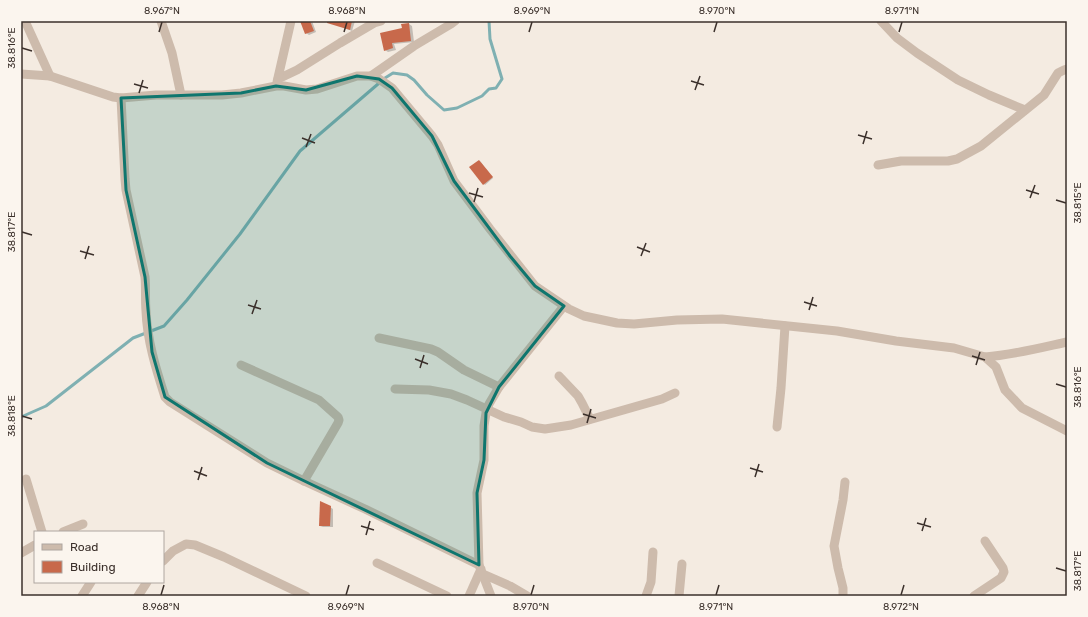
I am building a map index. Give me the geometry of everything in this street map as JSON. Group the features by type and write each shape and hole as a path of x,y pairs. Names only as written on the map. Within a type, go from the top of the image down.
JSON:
{"street":[{"path":"26,21 50,76"},
{"path":"161,21 172,53 181,95"},
{"path":"277,83 291,21"},
{"path":"21,74 50,76 113,97 121,98 156,95 222,95 241,93 277,83 340,43 374,23 381,21"},
{"path":"371,76 414,46 455,21"},
{"path":"881,21 897,38 958,80 1025,110"},
{"path":"878,165 901,161 948,162 957,159 981,146 1044,95 1058,73 1067,69"},
{"path":"277,83 284,86 306,90 317,89 357,76 371,76 379,79 392,88 432,136 454,181 535,286 564,306 584,316 616,323 634,324 677,320 722,319 837,331 896,341 954,348 985,357 1021,353 1067,342"},
{"path":"121,98 126,185 145,277 146,311 152,352 165,397 170,402 267,462 365,509 481,569 528,596"},
{"path":"491,596 481,569 477,493 484,460 484,426 488,409 499,387 564,306"},
{"path":"777,427 785,326"},
{"path":"379,338 431,349 438,352 464,370 499,387"},
{"path":"985,357 996,367 1005,390 1022,408 1067,431"},
{"path":"241,365 319,400 338,417 338,423 304,481"},
{"path":"559,376 578,396 590,419"},
{"path":"395,389 429,390 451,394 504,417 545,430 571,425 662,398 674,393"},
{"path":"26,479 42,531"},
{"path":"843,596 834,546 845,482"},
{"path":"66,531 83,524"},
{"path":"974,596 1001,578 1004,572 1003,568 985,541"},
{"path":"164,560 173,551 186,544 195,545 224,557 306,596"},
{"path":"21,552 34,546"},
{"path":"646,596 651,582 653,552"},
{"path":"378,563 447,596"},
{"path":"679,596 682,564"},
{"path":"469,596 481,569"},
{"path":"82,596 90,583"},
{"path":"138,596 146,583"}],"highlighted area":[{"path":"357,76 379,79 392,88 432,136 454,181 510,256 535,286 564,306 499,387 486,413 484,460 477,493 479,565 267,463 165,397 152,352 145,277 126,190 121,98 241,93 276,86 306,90"}],"building":[{"path":"300,21 310,21 314,31 305,34"},
{"path":"327,21 352,21 350,30 327,23"},
{"path":"409,23 411,41 392,43 393,48 384,51 380,33 402,28 401,24"},
{"path":"479,160 493,177 483,185 469,167"},
{"path":"320,501 331,506 330,526 319,526"}],"waterway":[{"path":"21,417 46,406 133,338 164,326 240,234 300,151 385,78 393,73 407,75 444,110 457,108 482,96 489,89 496,88 502,79 490,39 489,21"}]}
